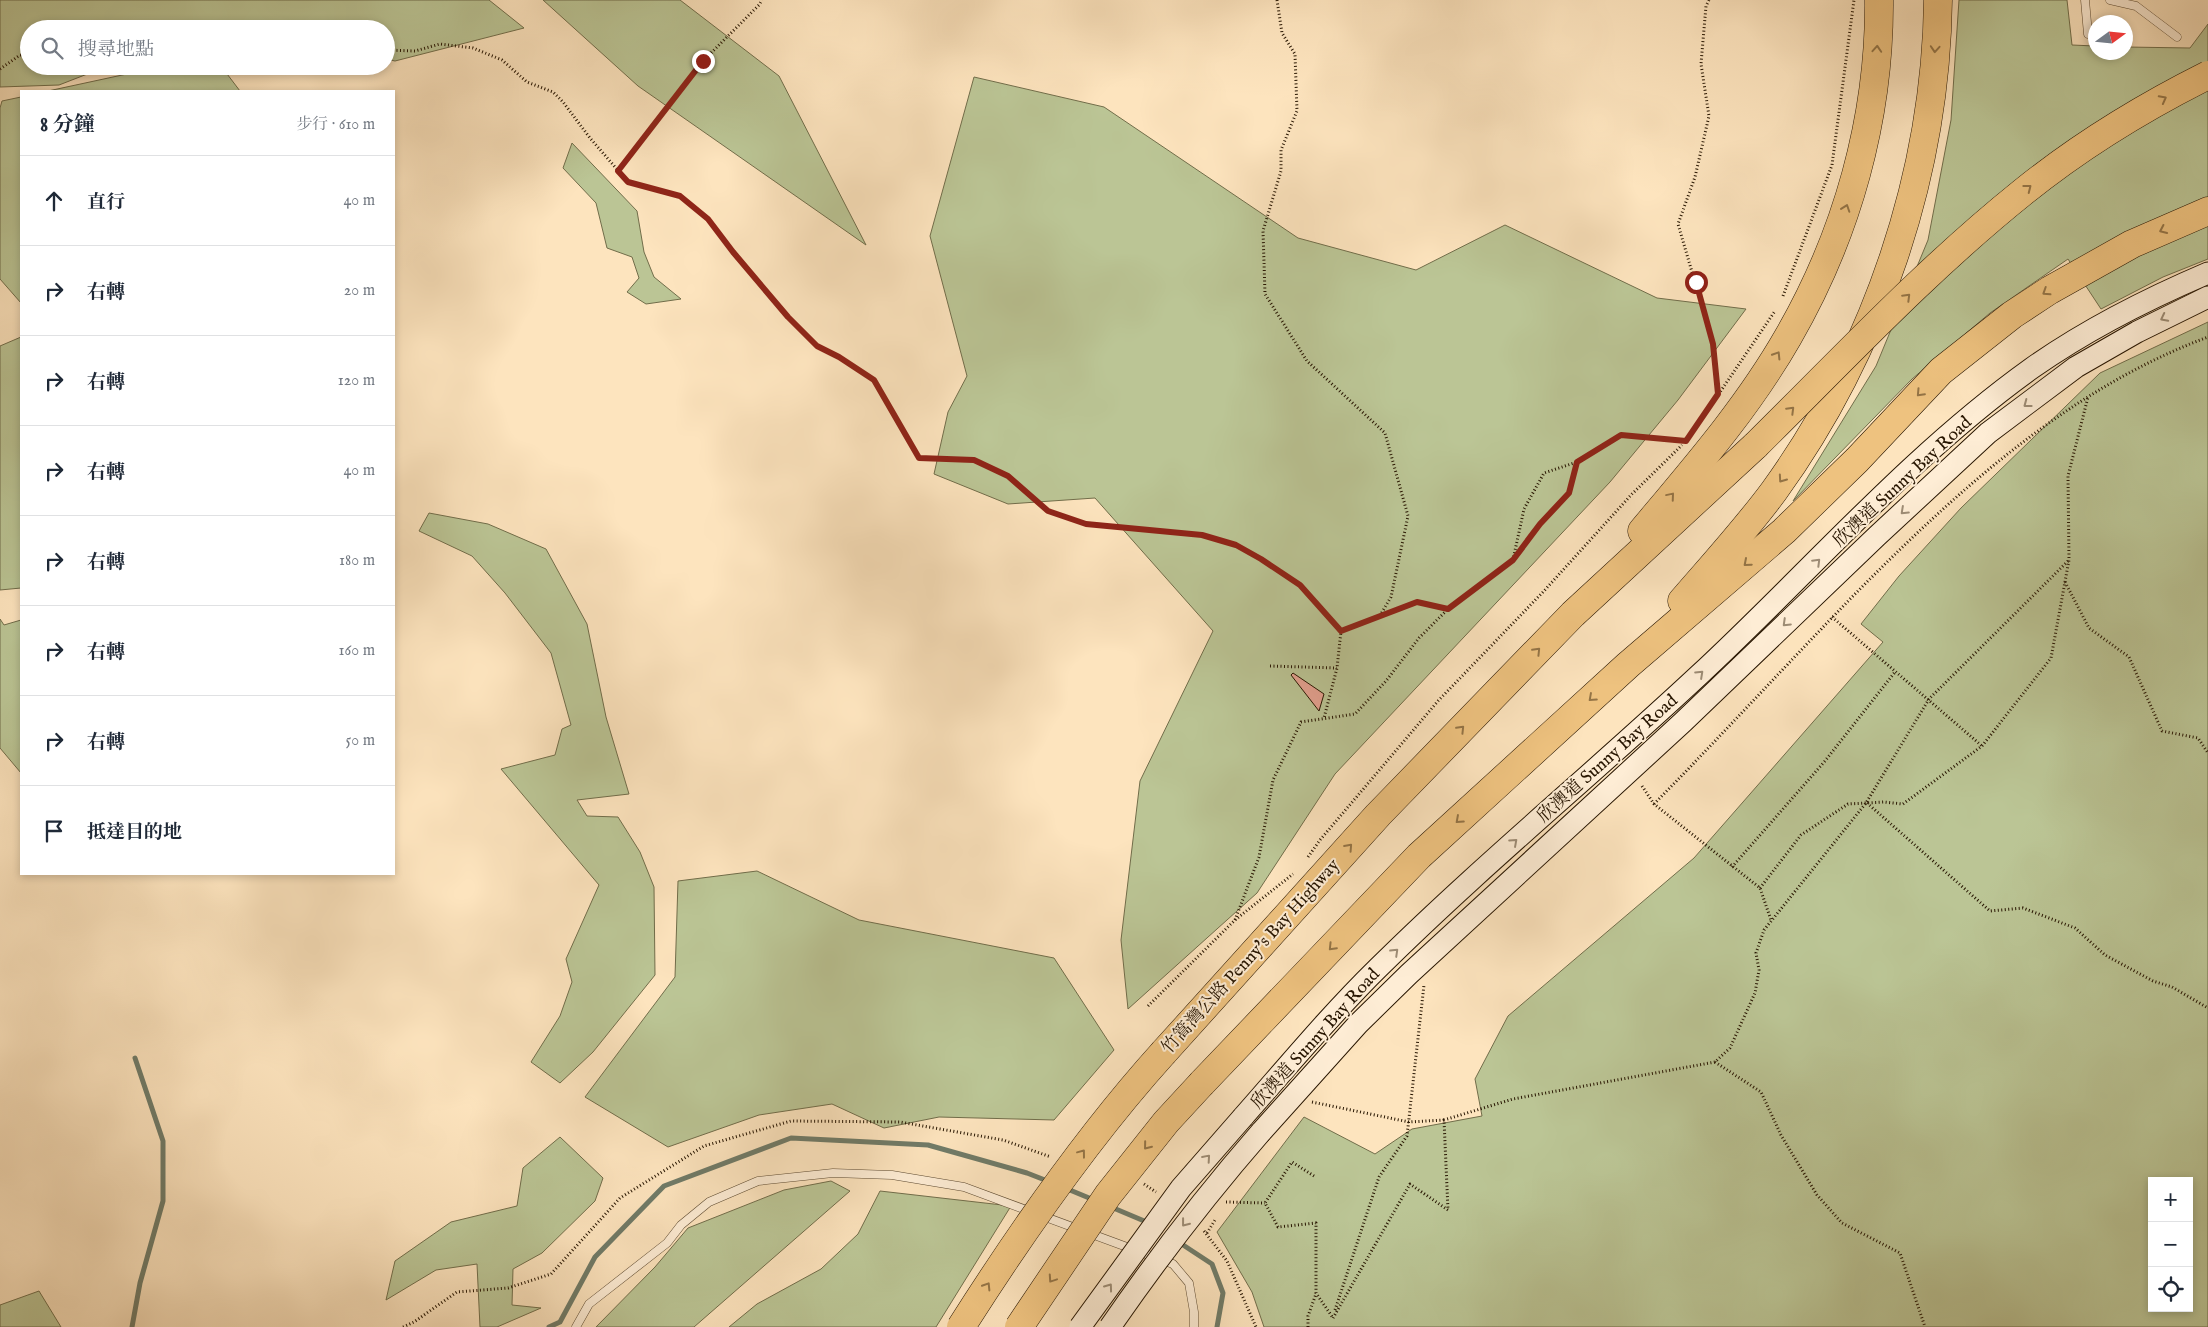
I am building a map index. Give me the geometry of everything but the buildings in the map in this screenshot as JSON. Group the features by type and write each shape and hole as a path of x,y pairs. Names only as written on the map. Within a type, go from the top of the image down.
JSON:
{"highway":[{"path":"1573,614 1722,433 1764,375 1806,306 1836,236 1857,172 1872,100 1877,55 1879,0"},
{"path":"1628,665 1774,491 1824,413 1867,328 1899,240 1918,162 1931,89 1938,0"},
{"path":"1573,614 1756,445 1929,275 2023,192 2112,129 2160,100 2208,76"},
{"path":"1019,1327 1108,1195 1166,1122 1419,856 1628,665 1784,532 1857,460 1941,371 2012,315 2088,267 2132,244 2208,211"},
{"name":"竹篙灣公路 Penny's Bay Highway","path":"961,1327 1020,1234 1133,1086 1378,815 1573,614"}],"main road":[{"name":"欣澳道 Sunny Bay Road","path":"1080,1327 1181,1188 1338,1008 1473,879 1700,674 1880,498 1954,429 2013,382 2066,346 2169,290 2208,273"},
{"name":"欣澳道 Sunny Bay Road","path":"1110,1327 1181,1230 1229,1169 1358,1024 1409,974 1683,722 1876,536 1988,433 2076,367 2137,332 2208,297"}],"lane":[{"path":"2085,0 2088,34"},
{"path":"2110,0 2136,6 2177,37"},
{"path":"576,1327 589,1304 667,1243 681,1225 709,1202 758,1181 833,1173 892,1176 964,1187 1173,1264 1189,1283 1194,1312 1194,1327"}],"path":[{"path":"618,171 703,61 762,0"},
{"path":"1277,0 1282,33 1295,54 1297,111 1281,150 1281,171 1263,231 1265,294 1307,361 1385,433 1408,516 1391,597 1381,614"},
{"path":"1709,0 1706,6 1701,64 1709,116 1695,177 1678,224 1713,344 1718,394"},
{"path":"1306,860 1320,840 1438,701 1543,592 1632,494 1686,441 1780,303 1832,165 1854,0"},
{"path":"395,50 415,51 440,44 473,48 502,60 527,82 552,92 563,102 628,182 680,196 708,219 733,252 788,317 817,346 839,357 874,380 919,458 974,460 1008,476 1048,511 1086,524 1202,535 1236,545 1300,585 1341,631 1337,668 1324,718"},
{"path":"0,69 20,55"},
{"path":"1654,804 1832,617 1906,542 1969,484 2020,444 2088,397 2177,349 2208,337"},
{"path":"1760,888 1801,835 1848,804 1884,802 1903,804 1982,746 2051,658 2069,560 2068,476 2088,397"},
{"path":"1513,560 1524,509 1544,473 1577,462 1621,435 1686,441"},
{"path":"1235,920 1259,857 1273,780 1301,722 1355,714 1386,682 1419,638 1448,609 1513,560 1540,524 1569,493 1577,462"},
{"path":"1309,1102 1409,1122 1444,1120 1514,1099 1715,1062 1730,1048 1755,993 1758,970 1756,953 1764,930 1866,803 1929,699 2069,560"},
{"path":"2065,581 2089,628 2129,657 2162,731 2198,738 2208,753"},
{"path":"1341,631 1381,614 1417,602 1448,609"},
{"path":"1832,617 1982,746"},
{"path":"1270,666 1337,668"},
{"path":"1732,867 1825,761 1895,672"},
{"path":"1639,782 1654,804 1760,888 1772,921"},
{"path":"1866,803 1990,910 2023,908 2075,928 2106,955 2153,981 2172,986 2208,1008"},
{"path":"1148,1006 1235,920 1294,873"},
{"path":"1333,1318 1379,1177 1407,1136 1425,980"},
{"path":"1715,1062 1761,1092 1781,1135 1816,1195 1842,1223 1900,1253 1925,1327"},
{"path":"1333,1318 1410,1184 1448,1210 1444,1120"},
{"path":"1265,1203 1292,1162 1314,1176"},
{"path":"1221,1210 1226,1202 1265,1203"},
{"path":"1265,1203 1278,1226 1316,1223 1316,1293 1308,1316 1308,1327"},
{"path":"1207,1233 1216,1218"},
{"path":"1316,1293 1333,1318"}],"green space":[{"path":"0,0 489,0 524,28 395,61 395,20 20,20 20,75 85,75 59,85 0,87"},
{"path":"543,0 680,0 779,76 866,245 638,86"},
{"path":"1959,0 2067,0 2072,45 2088,46 2088,60 2133,60 2133,47 2190,48 2208,24 2208,259 2163,277 2101,309 2068,259 1990,313 1912,379 1793,501 1876,366 1928,240 1951,120"},
{"path":"122,75 228,75 239,90 53,90"},
{"path":"974,77 1104,107 1298,238 1416,270 1505,225 1657,298 1746,309 1678,400 1610,482 1335,774 1257,893 1128,1009 1121,940 1140,781 1213,631 1095,498 1008,504 934,474 948,412 967,376 930,236"},
{"path":"20,97 20,302 0,279 0,108 2,101"},
{"path":"572,143 637,211 644,252 654,277 681,299 646,304 627,292 639,278 632,257 607,248 596,203 563,168"},
{"path":"2208,322 2208,1327 1264,1327 1252,1292 1217,1232 1304,1117 1375,1154 1412,1129 1482,1116 1475,1079 1508,1016 1694,858 1883,642 1861,624 1899,576 1961,508 2100,373"},
{"path":"20,337 20,588 0,590 0,346"},
{"path":"429,513 488,524 546,549 587,624 606,717 629,794 577,800 587,816 618,817 640,852 654,887 655,975 593,1052 560,1083 531,1062 560,1016 572,982 566,959 599,885 501,769 555,755 562,729 571,725 551,653 505,593 472,556 419,531"},
{"path":"0,619 4,625 20,620 20,772 0,748"},
{"path":"757,871 859,920 1054,958 1114,1050 1054,1120 939,1117 884,1128 832,1104 759,1115 668,1147 585,1097 675,977 678,881"},
{"path":"560,1137 603,1178 595,1201 542,1253 513,1269 512,1305 541,1308 497,1327 480,1327 477,1264 436,1270 386,1300 395,1261 451,1222 517,1206 523,1168"},
{"path":"831,1181 850,1191 694,1327 596,1327 655,1267 688,1228 784,1190"},
{"path":"880,1191 1011,1206 936,1327 729,1327 757,1304 821,1269 858,1234"},
{"path":"39,1291 61,1327 0,1327 0,1305"}],"waterway":[{"path":"132,1327 140,1283 163,1201 163,1141 135,1058"},
{"path":"549,1327 560,1322 595,1257 664,1186 791,1138 928,1145 1027,1173 1050,1182"},
{"path":"1065,1188 1094,1200"},
{"path":"1111,1207 1149,1223"},
{"path":"1177,1241 1212,1264 1223,1293 1217,1327"}],"route":[{"path":"703,61 618,171 628,182 680,196 708,219 733,252 788,317 817,346 839,357 874,380 919,458 974,460 1008,476 1048,511 1086,524 1122,529 1202,535 1236,545 1300,585 1341,631 1381,614 1417,602 1448,609 1513,560 1540,524 1569,493 1577,462 1621,435 1686,441 1718,394 1713,344 1696,282"}]}
